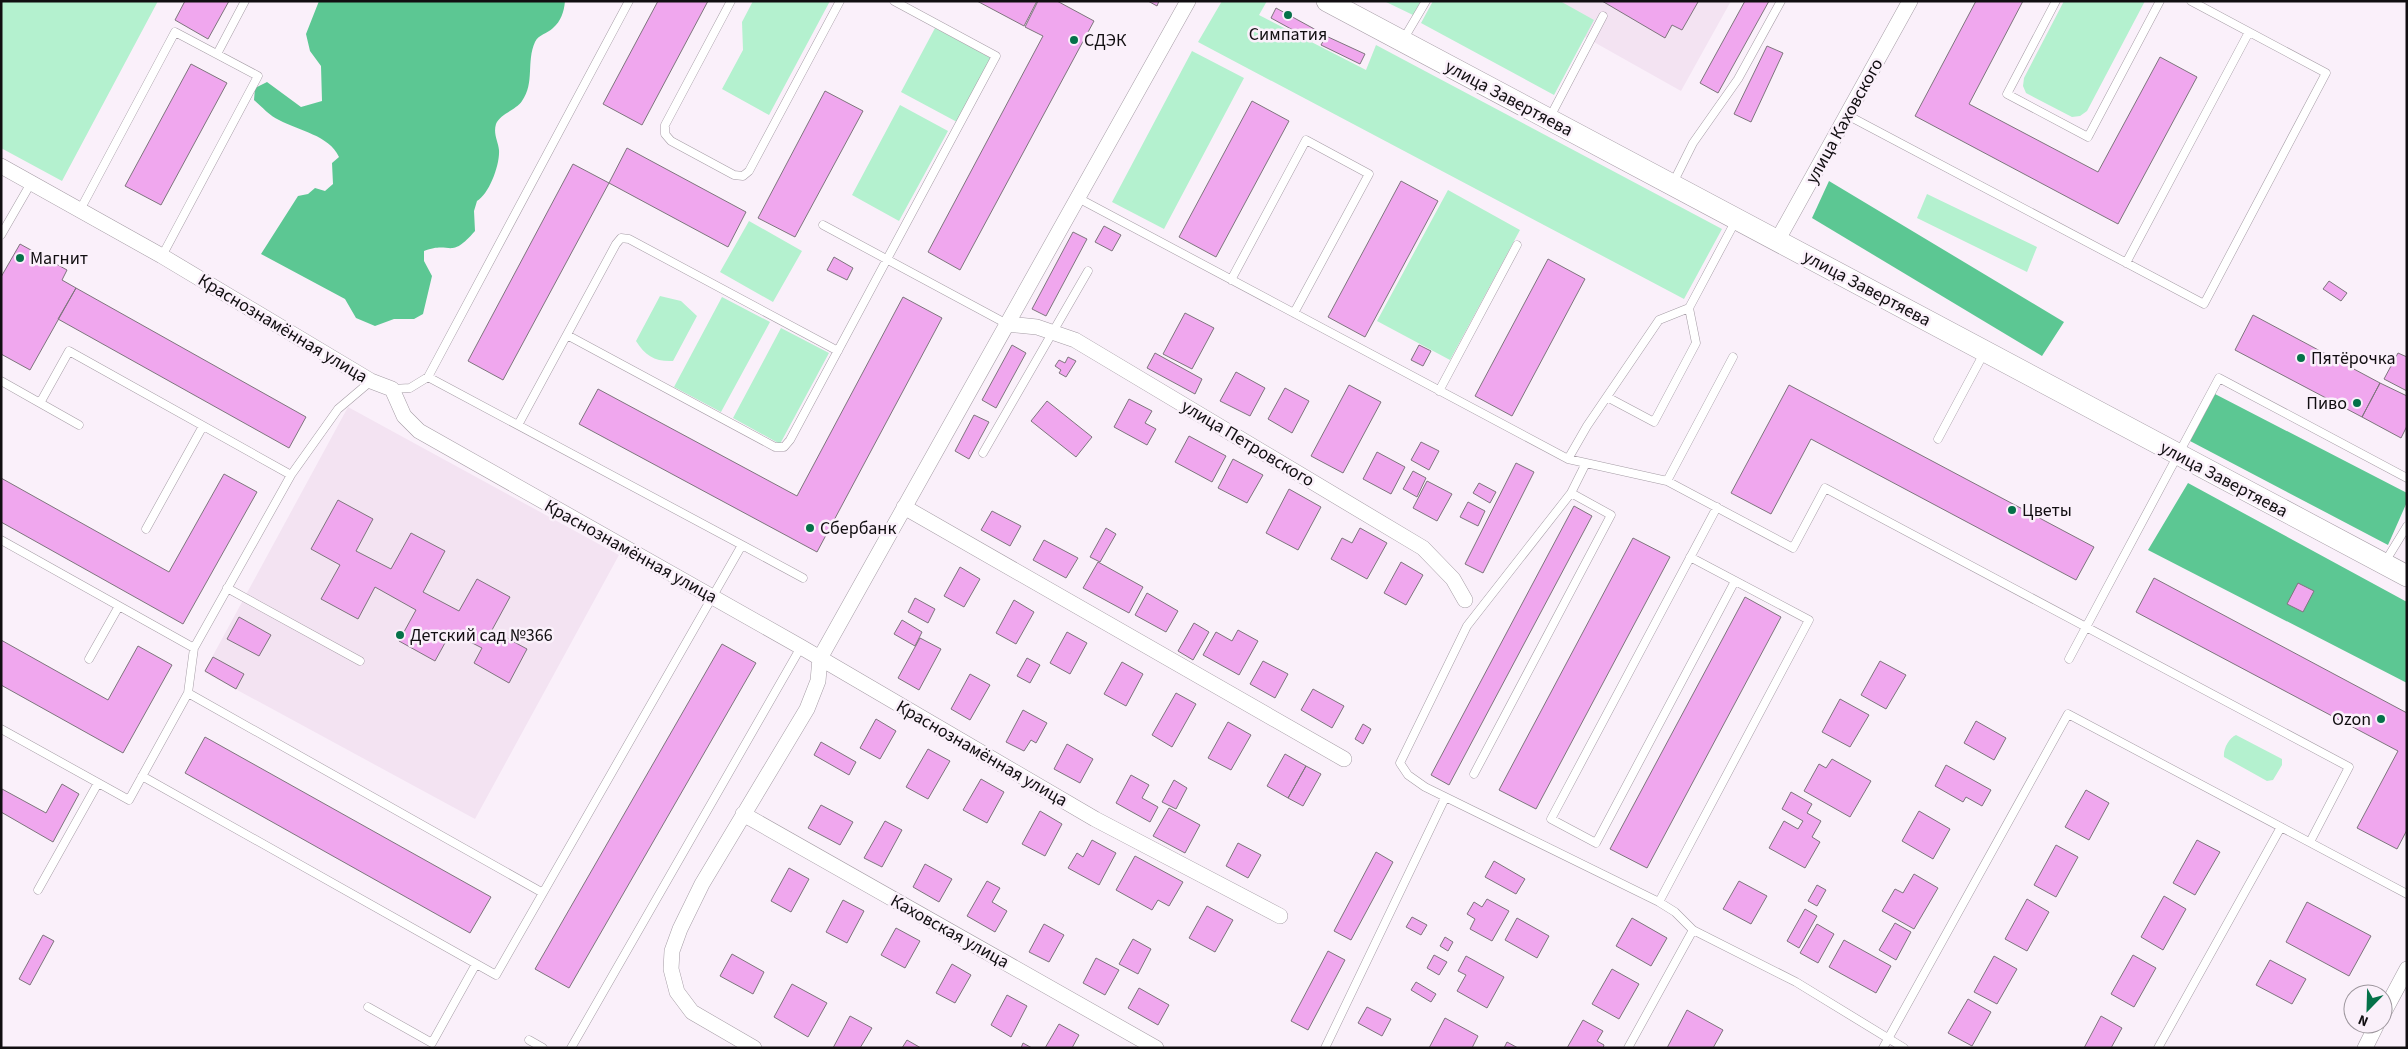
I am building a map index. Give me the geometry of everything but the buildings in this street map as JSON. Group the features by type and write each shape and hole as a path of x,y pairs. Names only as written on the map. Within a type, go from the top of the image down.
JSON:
{"main road":[{"name":"улица Завертяева","path":"1327,1 2407,576"}],"street":[{"path":"754,1048 692,1012 677,992 671,969 672,951 680,929 702,884 807,709 818,681 820,658 1188,1"},
{"name":"улица Каховского","path":"1777,241 1910,1"},
{"name":"Краснознамённая улица","path":"1,166 162,256 371,381 392,389 404,416 419,431 801,647 1095,819 1280,916"},
{"name":"улица Петровского","path":"1007,324 1037,327 1075,340 1423,548 1452,579 1465,600"},
{"path":"904,507 1344,759"},
{"name":"Каховская улица","path":"743,814 1156,1048"},
{"path":"2393,995 2407,969"},
{"path":"2365,1048 2372,1034"}],"lane":[{"path":"217,54 245,1"},
{"path":"392,389 410,388 428,377 629,1"},
{"path":"731,1 665,125 665,134 671,141 734,175 743,176 749,171 840,1"},
{"path":"566,335 775,446 784,447 790,440 996,56 894,1"},
{"path":"1402,42 1426,1"},
{"path":"1672,185 1693,143 1738,79 1781,1"},
{"path":"2056,1 2007,94 2088,137 2160,1"},
{"path":"1847,115 2204,304 2326,73 2191,1"},
{"path":"1549,119 1603,16"},
{"path":"80,210 175,32 258,76 162,256"},
{"path":"2126,263 2249,32"},
{"path":"1232,280 1306,140 1369,174 1294,313"},
{"path":"1,235 30,183"},
{"path":"1078,198 1568,459 1668,481 1793,548 1825,488 2349,767 2310,842"},
{"path":"1607,397 1654,422 1696,343 1689,308 1736,219"},
{"path":"823,225 1007,324"},
{"path":"518,425 616,244 622,238 629,239 838,351"},
{"path":"1439,390 1517,245"},
{"path":"983,453 1088,271"},
{"path":"1568,459 1659,320 1689,308"},
{"path":"40,403 69,351 290,475"},
{"path":"1938,439 1985,351"},
{"path":"1668,481 1733,357"},
{"path":"428,377 803,578"},
{"path":"2069,658 2218,378 2407,478"},
{"path":"1,381 80,425"},
{"path":"1,729 129,800 188,693 194,648 290,475 338,409 371,381"},
{"path":"146,529 203,426"},
{"path":"1586,463 1571,493 1467,626 1400,763 1408,775 1445,798 1659,902 1675,912 1693,930 1796,982 1904,1048"},
{"path":"1474,774 1611,515 1571,493"},
{"path":"1717,507 1551,819 1596,844 1735,581"},
{"path":"2384,564 2407,526"},
{"path":"1,540 194,648"},
{"path":"142,776 496,975 714,598 742,545"},
{"path":"1659,902 1809,620 1690,557"},
{"path":"227,588 360,661"},
{"path":"89,659 119,606"},
{"path":"571,1048 801,647"},
{"path":"188,693 543,893"},
{"path":"1883,1048 2068,714 2407,894"},
{"path":"38,890 98,783"},
{"path":"1325,1048 1445,798"},
{"path":"2158,1048 2281,827"},
{"path":"1628,1048 1693,930"},
{"path":"368,1007 432,1043 476,964"},
{"path":"529,1040 543,1048"}],"shaded area":[{"path":"1521,1 1731,1 1681,91"},
{"name":"Детский сад №366","path":"348,407 619,555 475,819 204,672"}],"green space":[{"path":"1,1 158,1 62,181 1,148"},
{"path":"319,1 565,1 563,13 558,22 535,42 532,50 526,94 519,104 501,117 496,124 495,134 499,150 498,163 486,192 477,201 474,211 475,231 455,248 440,247 424,251 424,261 432,276 423,314 414,319 394,319 375,326 356,318 345,299 261,254 298,196 308,194 315,188 325,191 333,184 332,163 339,157 328,143 269,114 254,100 255,88 267,82 301,107 322,101 321,66 310,51 306,34"},
{"path":"753,1 830,1 769,115 722,89 743,50 742,22"},
{"path":"1222,1 1267,1 1259,15 1366,70 1376,45 1722,229 1684,299 1198,42"},
{"path":"1384,1 1421,1 1413,15"},
{"path":"1433,1 1560,1 1594,20 1554,95 1421,23"},
{"path":"2064,1 2145,1 2087,111 2080,116 2072,117 2026,93 2023,86 2024,78"},
{"path":"935,28 991,58 957,122 901,92"},
{"path":"1192,51 1244,78 1164,229 1112,202"},
{"path":"900,105 948,131 899,221 852,195"},
{"path":"1829,181 2064,322 2042,356 1812,218"},
{"path":"1448,190 1520,230 1450,360 1377,321"},
{"path":"1927,194 2037,247 2027,272 1917,218"},
{"path":"749,221 802,251 773,302 720,272"},
{"path":"660,296 681,301 697,316 673,361 651,357 643,351 636,341"},
{"path":"722,297 770,322 721,412 674,387"},
{"path":"781,328 829,353 780,444 733,418"},
{"path":"2215,394 2407,493 2407,502 2388,545 2190,441"},
{"path":"2188,483 2407,602 2407,683 2148,550"},
{"path":"2236,735 2282,759 2282,765 2273,780 2267,781 2224,757 2227,744"}],"place":[{"name":"Симпатия","path":"1288,15"},
{"name":"СДЭК","path":"1074,40"},
{"name":"Магнит","path":"20,258"},
{"name":"Пятёрочка","path":"2301,358"},
{"name":"Пиво","path":"2357,403"},
{"name":"Цветы","path":"2012,510"},
{"name":"Сбербанк","path":"810,528"},
{"name":"Детский сад №366","path":"400,635"},
{"name":"Ozon","path":"2381,719"}]}
